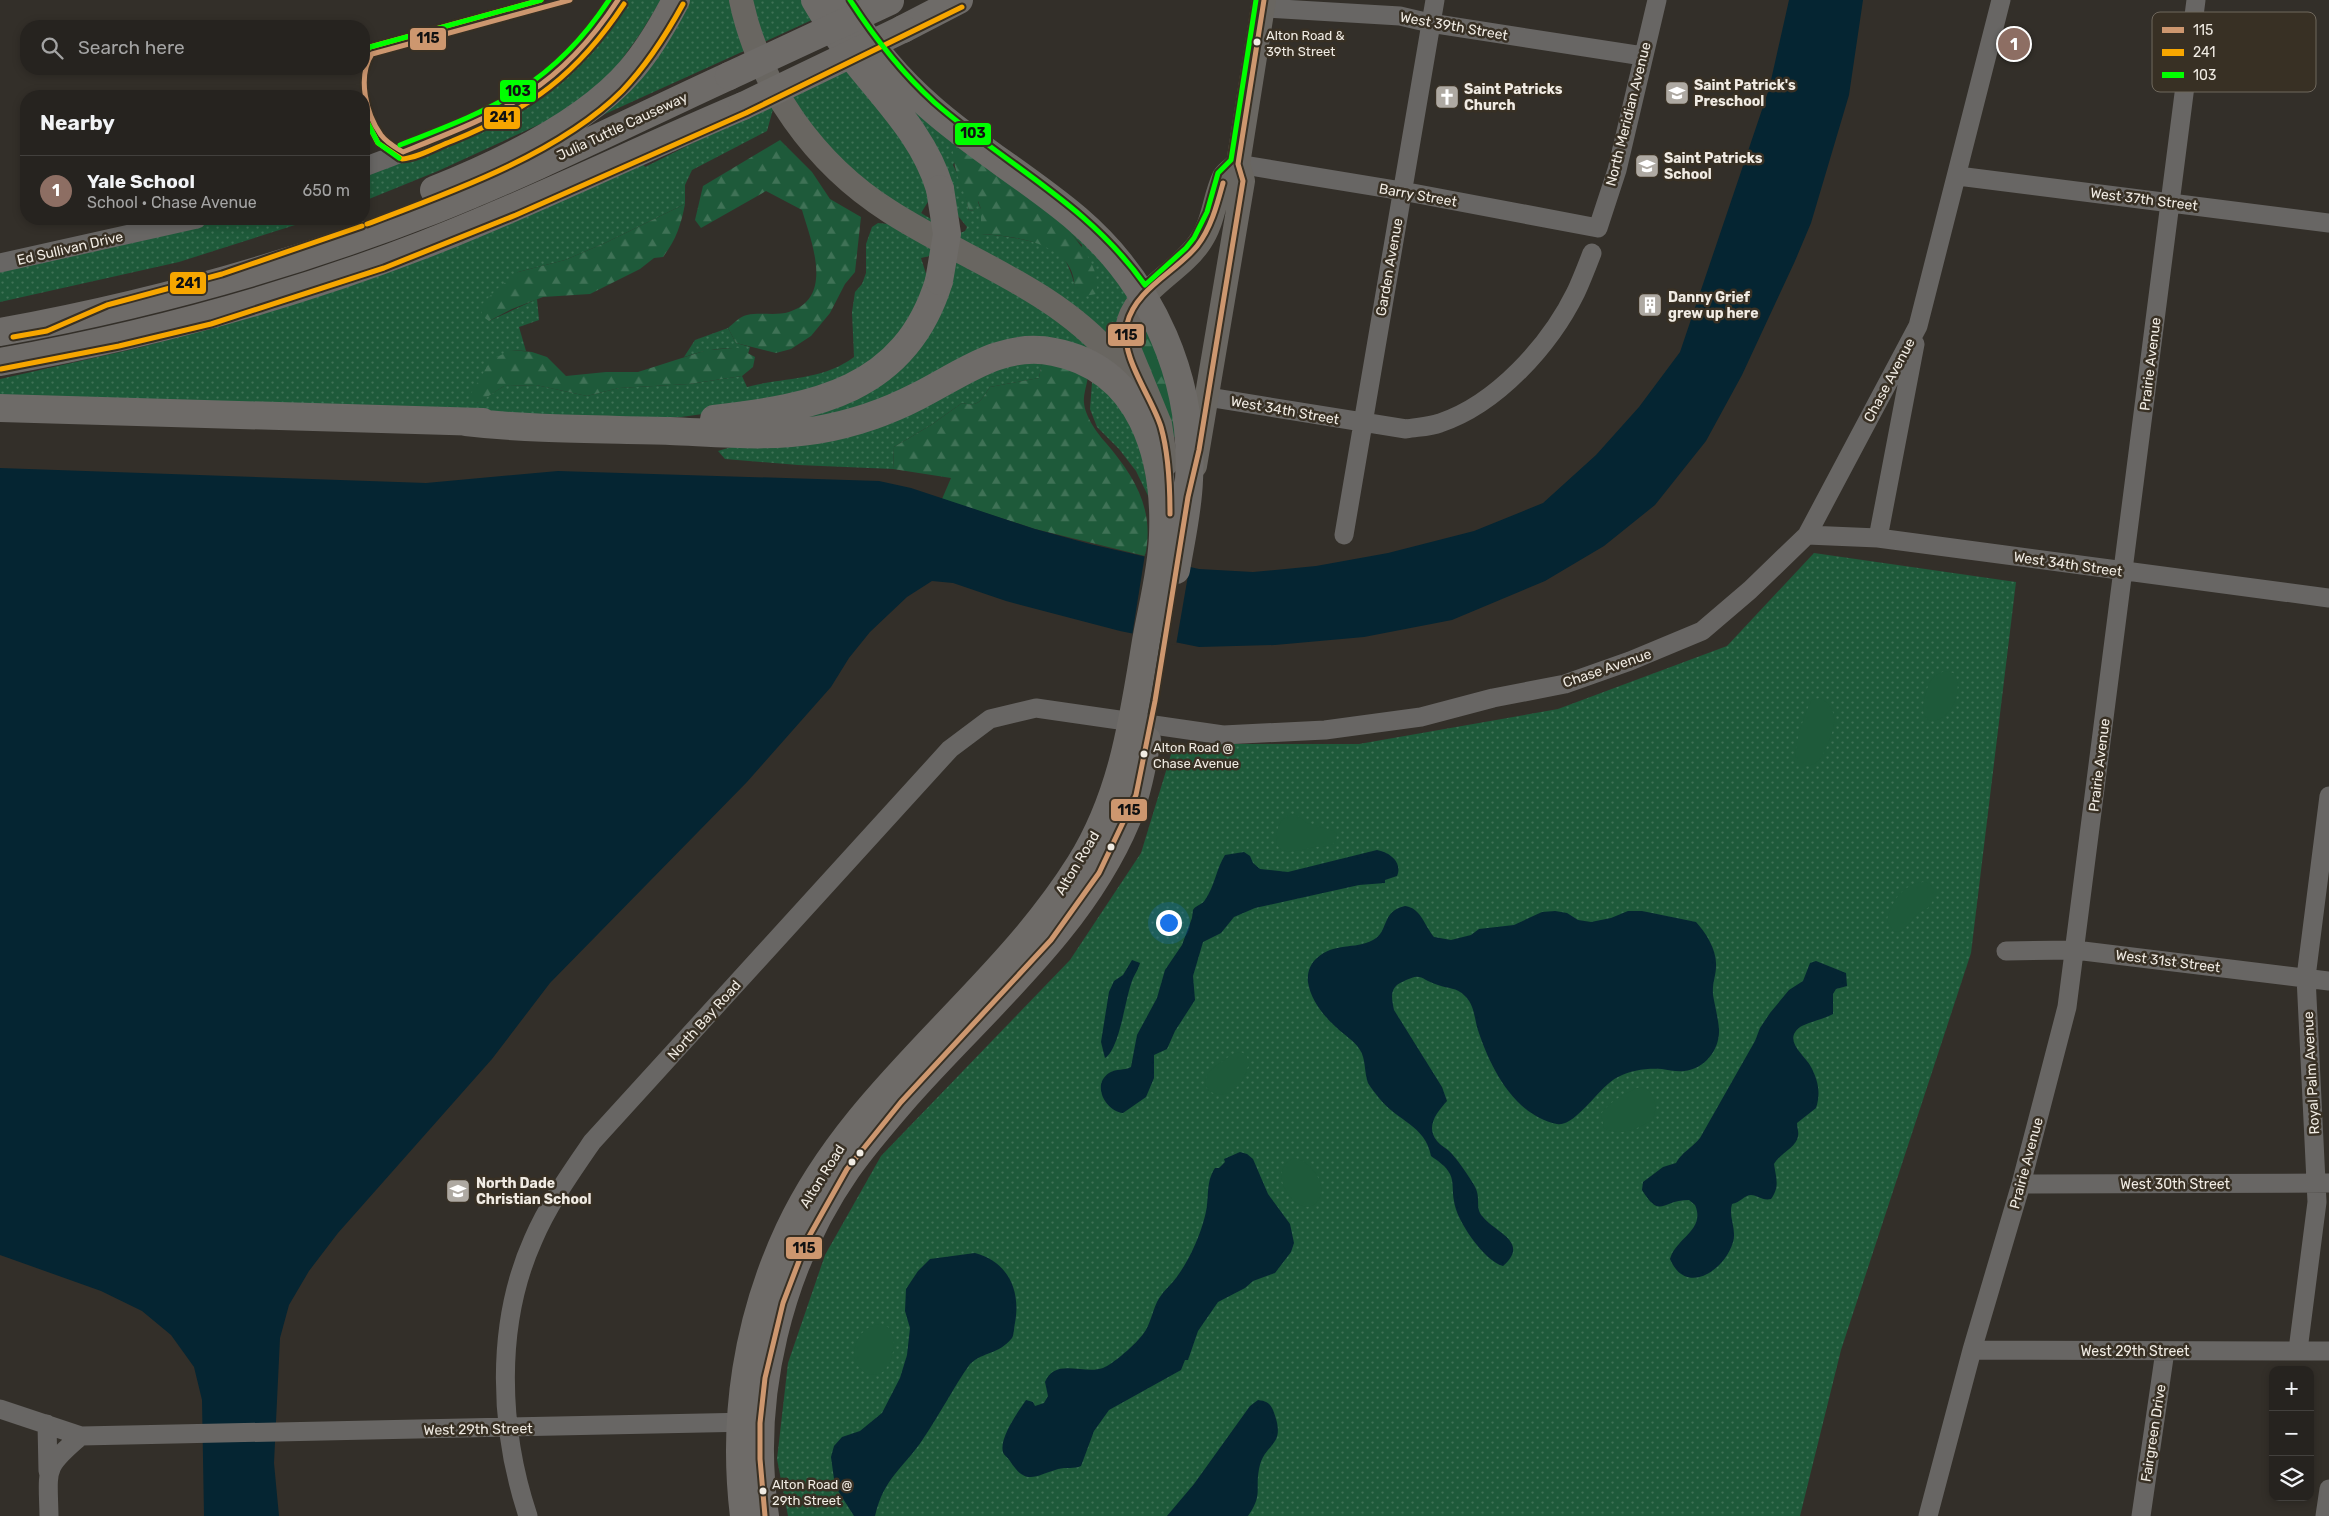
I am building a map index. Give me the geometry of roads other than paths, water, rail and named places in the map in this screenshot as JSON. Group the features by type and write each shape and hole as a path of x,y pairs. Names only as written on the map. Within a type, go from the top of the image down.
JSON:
{"highway":[{"path":"370,215 439,188 547,135 584,112 630,71 656,37 676,0"},
{"path":"0,408 466,422 613,424 710,420 773,411 823,400 866,380 904,348 926,316 939,281 947,234 940,189 929,159 915,135 856,63 815,0"},
{"path":"840,0 878,53 916,95 957,129 1085,226 1108,250 1144,296 1165,336 1182,390 1190,448 1188,497"},
{"name":"Julia Tuttle Causeway","path":"0,332 45,324 178,294 353,240 486,187 891,0"},
{"name":"Julia Tuttle Causeway","path":"0,362 118,339 209,317 341,276 426,244 504,212 743,106 960,0"},
{"path":"45,324 104,298 220,267 342,225"},
{"path":"466,422 519,428 791,434 838,426 874,415 918,396 972,366 998,355 1028,349 1056,352 1081,360 1110,376 1136,408 1151,441 1172,541"},
{"name":"Alton Road","path":"744,1516 750,1422 752,1337 768,1282 790,1229 830,1159 886,1088 1038,923 1081,862 1116,791 1142,724 1172,541 1188,497"},
{"name":"Alton Road","path":"750,1422 760,1459 764,1516"}],"main road":[{"path":"741,0 748,27 762,64 796,122 815,148 852,184 889,211 1040,296 1059,308 1090,333 1114,358 1134,388 1155,430 1166,463"},
{"name":"Alton Road","path":"1188,497 1200,450 1243,181 1238,164 1264,4"},
{"name":"Alton Road","path":"1172,541 1170,490 1160,424 1127,342 1128,322 1144,296 1192,253 1200,242 1214,215 1225,176 1238,164"}],"street":[{"path":"370,165 501,111 529,95 588,40 606,19 618,0"},
{"name":"Garden Avenue","path":"1344,535 1435,0"},
{"name":"North Meridian Avenue","path":"1598,228 1617,170 1642,56 1657,0"},
{"name":"Chase Avenue","path":"1878,538 1918,326 1958,176 2001,0"},
{"name":"West 39th Street","path":"1264,4 1400,16 1430,23 1642,56"},
{"name":"Prairie Avenue","path":"1928,1516 1972,1350 2021,1184 2067,1007 2076,950 2185,92"},
{"name":"Barry Street","path":"1238,164 1598,228"},
{"name":"West 37th Street","path":"1958,176 2329,223"},
{"name":"Ed Sullivan Drive","path":"0,263 171,225"},
{"path":"1362,424 1406,429 1439,424 1474,408 1507,383 1542,345 1576,292 1592,253"},
{"name":"Chase Avenue","path":"1142,724 1223,735 1325,730 1421,717 1493,698 1565,684 1630,661 1702,631 1750,590 1807,535 1918,326"},
{"name":"West 34th Street","path":"1208,397 1362,424"},
{"name":"West 34th Street","path":"1807,535 1878,538 2329,598"},
{"name":"North Bay Road","path":"528,1516 514,1468 507,1428 505,1389 508,1336 519,1277 532,1240 555,1197 592,1142 950,749 990,719 1036,708 1077,712 1142,724"},
{"name":"Royal Palm Avenue","path":"2298,1350 2317,1202 2323,1183 2306,978 2329,796"},
{"name":"West 31st Street","path":"2006,951 2076,950 2329,980"},
{"name":"West 30th Street","path":"2021,1184 2323,1183"},
{"name":"West 29th Street","path":"1972,1350 2329,1350"},
{"name":"Fairgreen Drive","path":"2141,1516 2166,1351"},
{"name":"West 29th Street","path":"0,1409 81,1436 750,1422"},
{"path":"47,1424 49,1516"},
{"path":"48,1471 58,1454 81,1436"},
{"path":"2325,1516 2329,1489"}],"water":[{"path":"1789,0 1863,0 1849,95 1811,223 1742,375 1706,441 1655,505 1604,546 1545,581 1452,620 1364,637 1275,645 1199,647 1120,631 1006,601 953,583 932,581 907,597 870,632 849,658 831,687 747,782 550,983 492,1059 338,1233 309,1271 289,1305 280,1338 274,1463 279,1516 204,1516 202,1400 194,1367 171,1335 142,1311 101,1291 0,1255 0,468 426,483 558,471 879,481 911,488 1035,529 1090,544 1199,569 1253,572 1316,566 1388,553 1474,531 1543,503 1596,455 1639,407 1680,352 1769,89"},
{"path":"1377,850 1390,855 1398,866 1397,876 1385,880 1385,883 1359,885 1255,908 1234,917 1221,933 1203,942 1193,976 1195,1000 1175,1031 1167,1049 1154,1055 1154,1078 1146,1097 1123,1113 1111,1108 1106,1103 1101,1090 1101,1084 1104,1078 1112,1071 1131,1067 1137,1035 1157,998 1165,970 1182,945 1193,910 1204,902 1225,855 1244,852 1250,856 1253,863 1260,869 1288,872"},
{"path":"1405,906 1410,907 1419,914 1434,937 1451,940 1471,935 1479,929 1514,925 1542,912 1555,911 1567,913 1578,920 1591,922 1611,918 1628,911 1642,911 1696,922 1707,937 1715,954 1716,966 1713,995 1719,1025 1719,1036 1710,1057 1698,1066 1684,1071 1645,1069 1618,1077 1603,1088 1572,1119 1557,1124 1541,1119 1528,1110 1505,1086 1488,1057 1472,1007 1462,993 1420,977 1408,979 1394,988 1392,995 1394,1010 1442,1087 1447,1101 1432,1125 1434,1136 1464,1169 1474,1185 1478,1194 1480,1214 1508,1238 1512,1244 1513,1250 1510,1258 1503,1266 1488,1256 1465,1229 1453,1198 1450,1174 1442,1164 1431,1156 1428,1146 1417,1130 1386,1106 1379,1098 1368,1083 1360,1050 1355,1043 1326,1017 1316,1004 1310,990 1308,975 1312,963 1317,958 1331,950 1359,945 1373,940 1382,932 1388,917 1397,909"},
{"path":"1132,960 1140,963 1131,984 1118,1036 1110,1053 1105,1058 1101,1042 1109,992 1114,981 1123,975"},
{"path":"1816,961 1846,973 1847,986 1836,989 1833,994 1833,1014 1800,1027 1793,1037 1796,1048 1808,1062 1815,1077 1818,1087 1816,1108 1797,1123 1798,1133 1795,1144 1776,1160 1774,1164 1776,1190 1771,1199 1751,1195 1732,1204 1731,1214 1734,1237 1729,1252 1722,1262 1714,1270 1704,1275 1695,1278 1685,1276 1677,1270 1670,1259 1678,1245 1694,1228 1697,1221 1695,1205 1689,1200 1662,1206 1653,1204 1642,1190 1643,1182 1663,1167 1676,1163 1700,1138 1755,1041 1760,1028 1789,990 1803,981 1810,963"},
{"path":"1240,1152 1247,1154 1253,1159 1268,1194 1290,1224 1294,1243 1291,1252 1275,1273 1253,1281 1245,1288 1218,1302 1198,1331 1188,1360 1185,1360 1181,1370 1109,1410 1094,1431 1081,1466 1058,1469 1031,1477 1021,1474 1004,1455 1003,1446 1010,1425 1026,1400 1033,1402 1035,1406 1044,1403 1048,1396 1045,1382 1056,1370 1063,1368 1095,1370 1103,1368 1122,1355 1143,1335 1159,1298 1181,1271 1197,1240 1205,1216 1210,1179 1215,1168 1219,1168 1225,1162 1224,1159"},
{"path":"975,1253 996,1263 1010,1279 1016,1299 1013,1337 1002,1347 970,1364 923,1439 889,1482 883,1492 875,1516 854,1516 835,1486 831,1457 834,1446 842,1437 860,1431 882,1413 900,1378 907,1355 910,1328 905,1311 906,1289 918,1271 930,1259"},
{"path":"1258,1400 1267,1403 1272,1408 1278,1431 1274,1443 1265,1453 1262,1460 1258,1476 1257,1497 1253,1509 1248,1516 1167,1516 1194,1484 1250,1406"}],"place":[{"name":"Alton Road & 39th Street","path":"1257,42"},
{"name":"Yale School","path":"2014,44"},
{"name":"Saint Patrick's Preschool","path":"1677,93"},
{"name":"Saint Patricks Church","path":"1447,97"},
{"name":"Saint Patricks School","path":"1647,166"},
{"name":"Danny Grief grew up here","path":"1650,305"},
{"name":"Alton Road @ Chase Avenue","path":"1144,754"},
{"name":"North Dade Christian School","path":"458,1191"},
{"name":"Alton Road @ 29th Street","path":"763,1491"}]}
